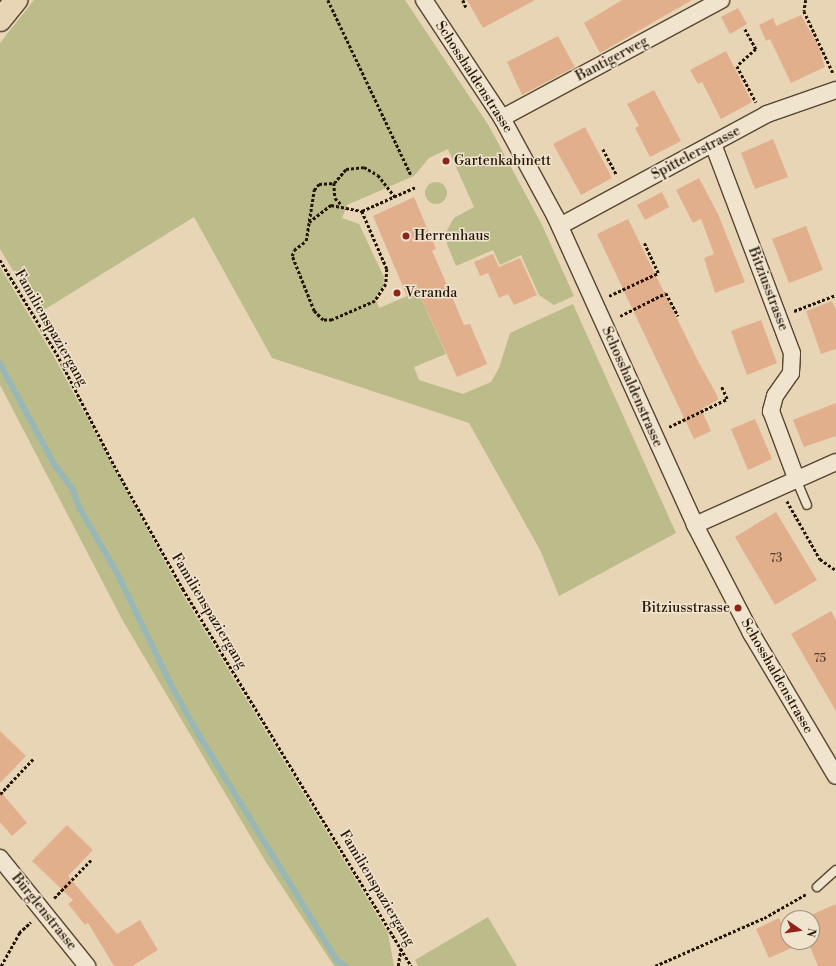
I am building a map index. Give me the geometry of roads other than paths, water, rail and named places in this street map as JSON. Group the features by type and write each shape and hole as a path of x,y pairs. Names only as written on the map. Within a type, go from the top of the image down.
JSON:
{"main road":[{"path":"0,20 16,0"}],"street":[{"name":"Schosshaldenstrasse","path":"424,0 502,118 560,226 694,525 751,633 836,776"},
{"name":"Bantigerweg","path":"502,118 721,0"},
{"name":"Spittelerstrasse","path":"560,226 764,116 790,104 836,90"},
{"name":"Bitziusstrasse","path":"713,144 793,360 791,373 772,403 772,419 796,478"},
{"path":"694,525 796,478 836,462"},
{"name":"Bürglenstrasse","path":"0,858 39,914 87,966"}],"lane":[{"path":"796,478 807,505"},
{"path":"817,886 836,870"}],"waterway":[{"path":"0,363 55,465 73,489 80,508 118,574 172,686 198,733 331,950 338,961 346,966"}],"place":[{"name":"Gartenkabinett","path":"446,161"},
{"name":"Herrenhaus","path":"406,236"},
{"name":"Veranda","path":"397,293"},
{"name":"Bitziusstrasse","path":"738,608"}]}
